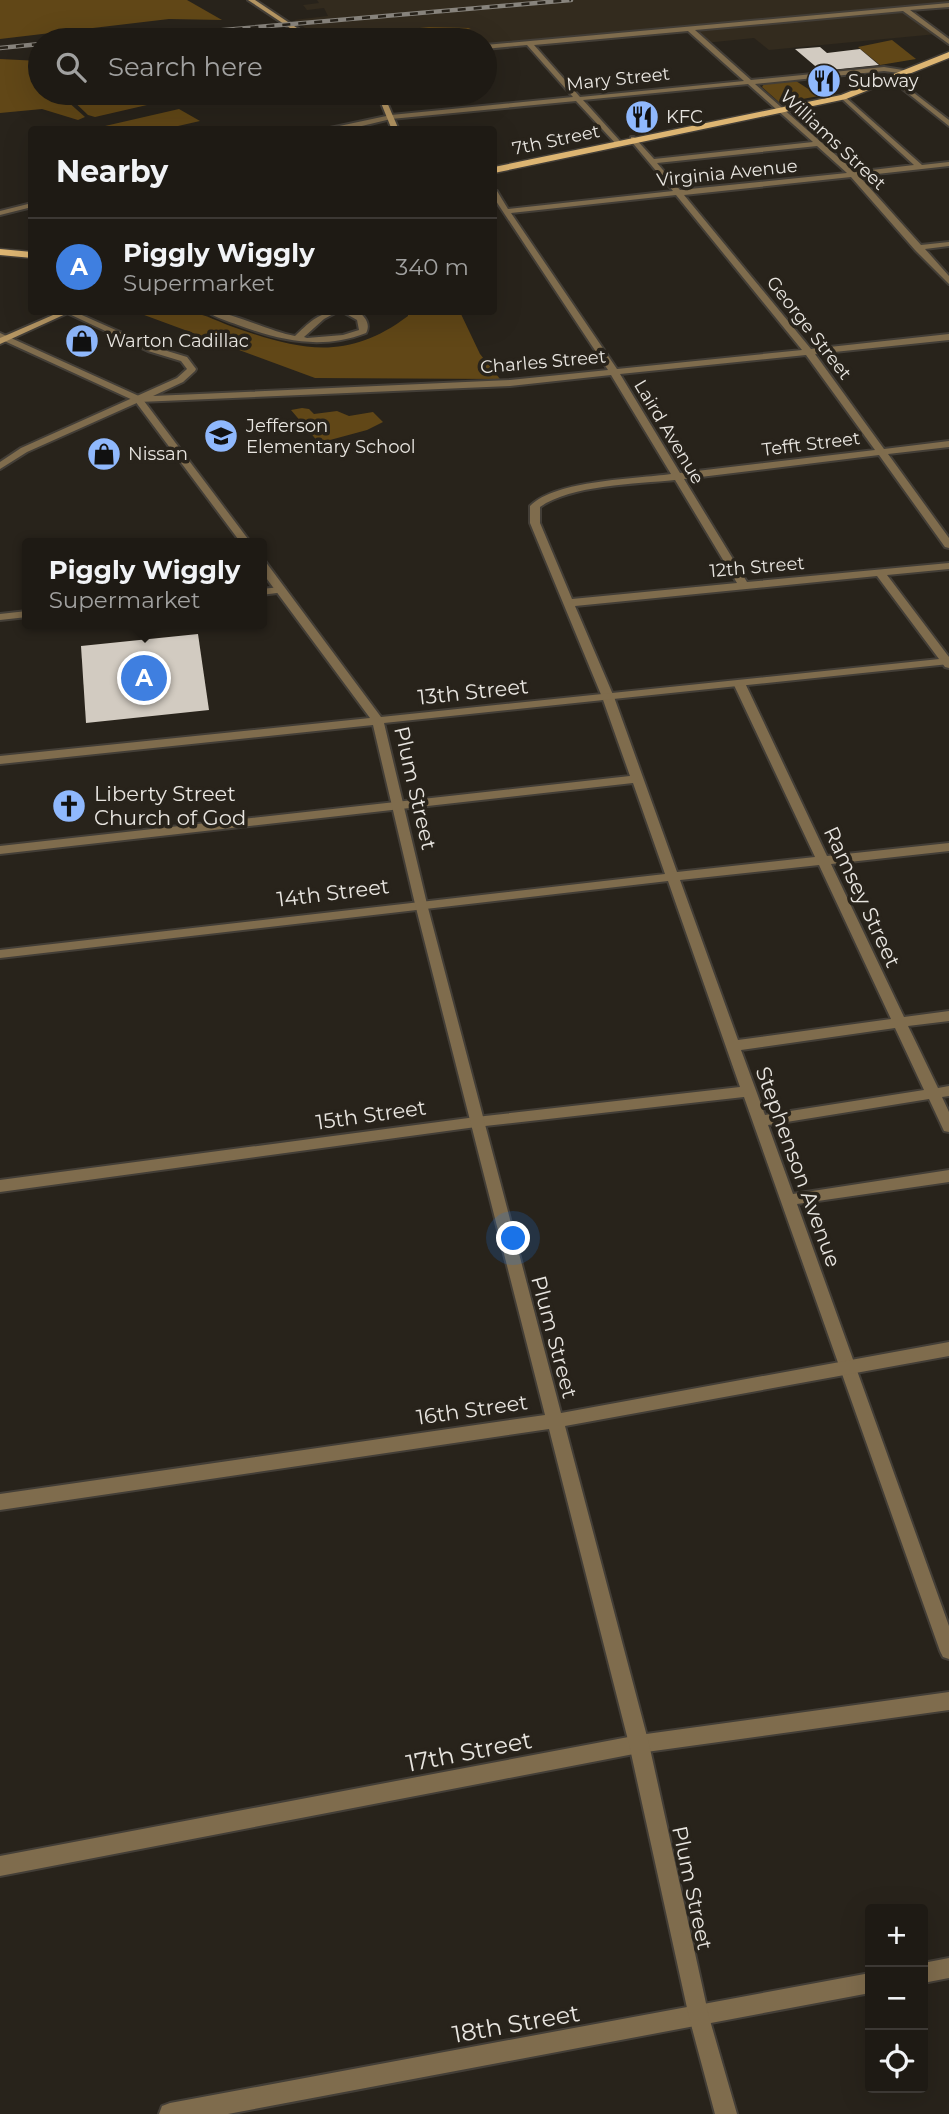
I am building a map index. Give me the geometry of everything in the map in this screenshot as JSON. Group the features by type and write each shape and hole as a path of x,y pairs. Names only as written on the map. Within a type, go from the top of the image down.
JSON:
{"main road":[{"path":"251,0 294,28"},
{"name":"7th Street","path":"497,169 844,97 949,55"},
{"path":"386,105 394,126"},
{"path":"0,252 28,255"},
{"path":"1,337 45,315"},
{"path":"1,337 60,315"}],"street":[{"path":"497,46 949,5"},
{"path":"904,9 949,42"},
{"name":"Williams Street","path":"689,28 855,176 949,281"},
{"path":"528,42 617,143"},
{"name":"Mary Street","path":"351,126 391,117 748,82 884,69 907,72"},
{"path":"892,78 949,124"},
{"path":"844,97 919,166"},
{"name":"George Street","path":"634,139 809,352 949,545"},
{"path":"652,161 818,144"},
{"name":"Virginia Avenue","path":"508,211 949,164"},
{"name":"Laird Avenue","path":"497,197 614,372 744,586"},
{"path":"0,213 28,206"},
{"path":"918,248 949,244"},
{"path":"0,466 24,450 180,380 192,369 184,359 151,349 75,315"},
{"path":"221,315 269,332 325,341 350,338 363,331 363,321 357,315"},
{"path":"298,338 326,315"},
{"path":"1,337 138,399 242,538"},
{"name":"Charles Street","path":"138,399 510,383 949,337"},
{"name":"Tefft Street","path":"550,557 535,523 536,506 549,496 582,488 676,475 949,444"},
{"name":"Stephenson Avenue","path":"550,557 608,697 949,1651"},
{"name":"12th Street","path":"568,603 949,566"},
{"name":"Plum Street","path":"267,572 378,721 476,1122 639,1744 699,2017 726,2114"},
{"path":"881,574 948,663"},
{"path":"267,591 281,590"},
{"path":"0,617 22,615"},
{"name":"13th Street","path":"0,760 948,663"},
{"name":"Ramsey Street","path":"739,683 949,1127"},
{"path":"0,850 637,779"},
{"name":"14th Street","path":"0,954 421,904 949,847"},
{"path":"733,1046 949,1016"},
{"name":"15th Street","path":"0,1186 476,1122 749,1091"},
{"path":"759,1121 949,1091"},
{"path":"788,1200 949,1176"},
{"name":"16th Street","path":"0,1502 554,1421 949,1349"},
{"name":"17th Street","path":"0,1866 639,1744 949,1701"},
{"path":"928,1972 949,1968"},
{"name":"18th Street","path":"170,2114 865,1984"}],"shaded area":[{"path":"0,0 187,0 222,20 169,19 93,28 28,28 28,36 0,39"},
{"path":"317,0 949,0 949,5 905,9 937,34 769,50 754,38 705,43 688,28 497,46 497,28 305,28 294,20 328,16 324,8 307,10 303,5 319,3"},
{"path":"892,40 916,59 880,65 858,47"},
{"path":"0,59 28,60 28,105 72,105 85,117 78,120 42,109 0,113"},
{"path":"796,81 819,96 780,103 762,87 764,84"},
{"path":"78,105 147,105 95,117 88,115"},
{"path":"179,109 200,121 178,126 105,126"},
{"path":"144,315 202,315 282,342 324,348 365,340 408,315 461,315 480,354 500,379 315,378"},
{"path":"309,409 314,414 337,411 349,416 373,412 383,422 367,430 319,443 291,410"}],"building":[{"path":"820,47 827,53 860,49 879,65 821,71 795,49"},
{"path":"198,634 209,710 86,723 81,646"}],"railway":[{"path":"246,28 571,0"},
{"path":"0,48 28,45"}],"place":[{"name":"Subway","path":"824,81"},
{"name":"KFC","path":"642,117"},
{"name":"Warton Cadillac","path":"82,341"},
{"name":"Jefferson Elementary School","path":"221,436"},
{"name":"Nissan","path":"104,454"},
{"name":"Piggly Wiggly","path":"144,678"},
{"name":"Liberty Street Church of God","path":"69,806"}]}
